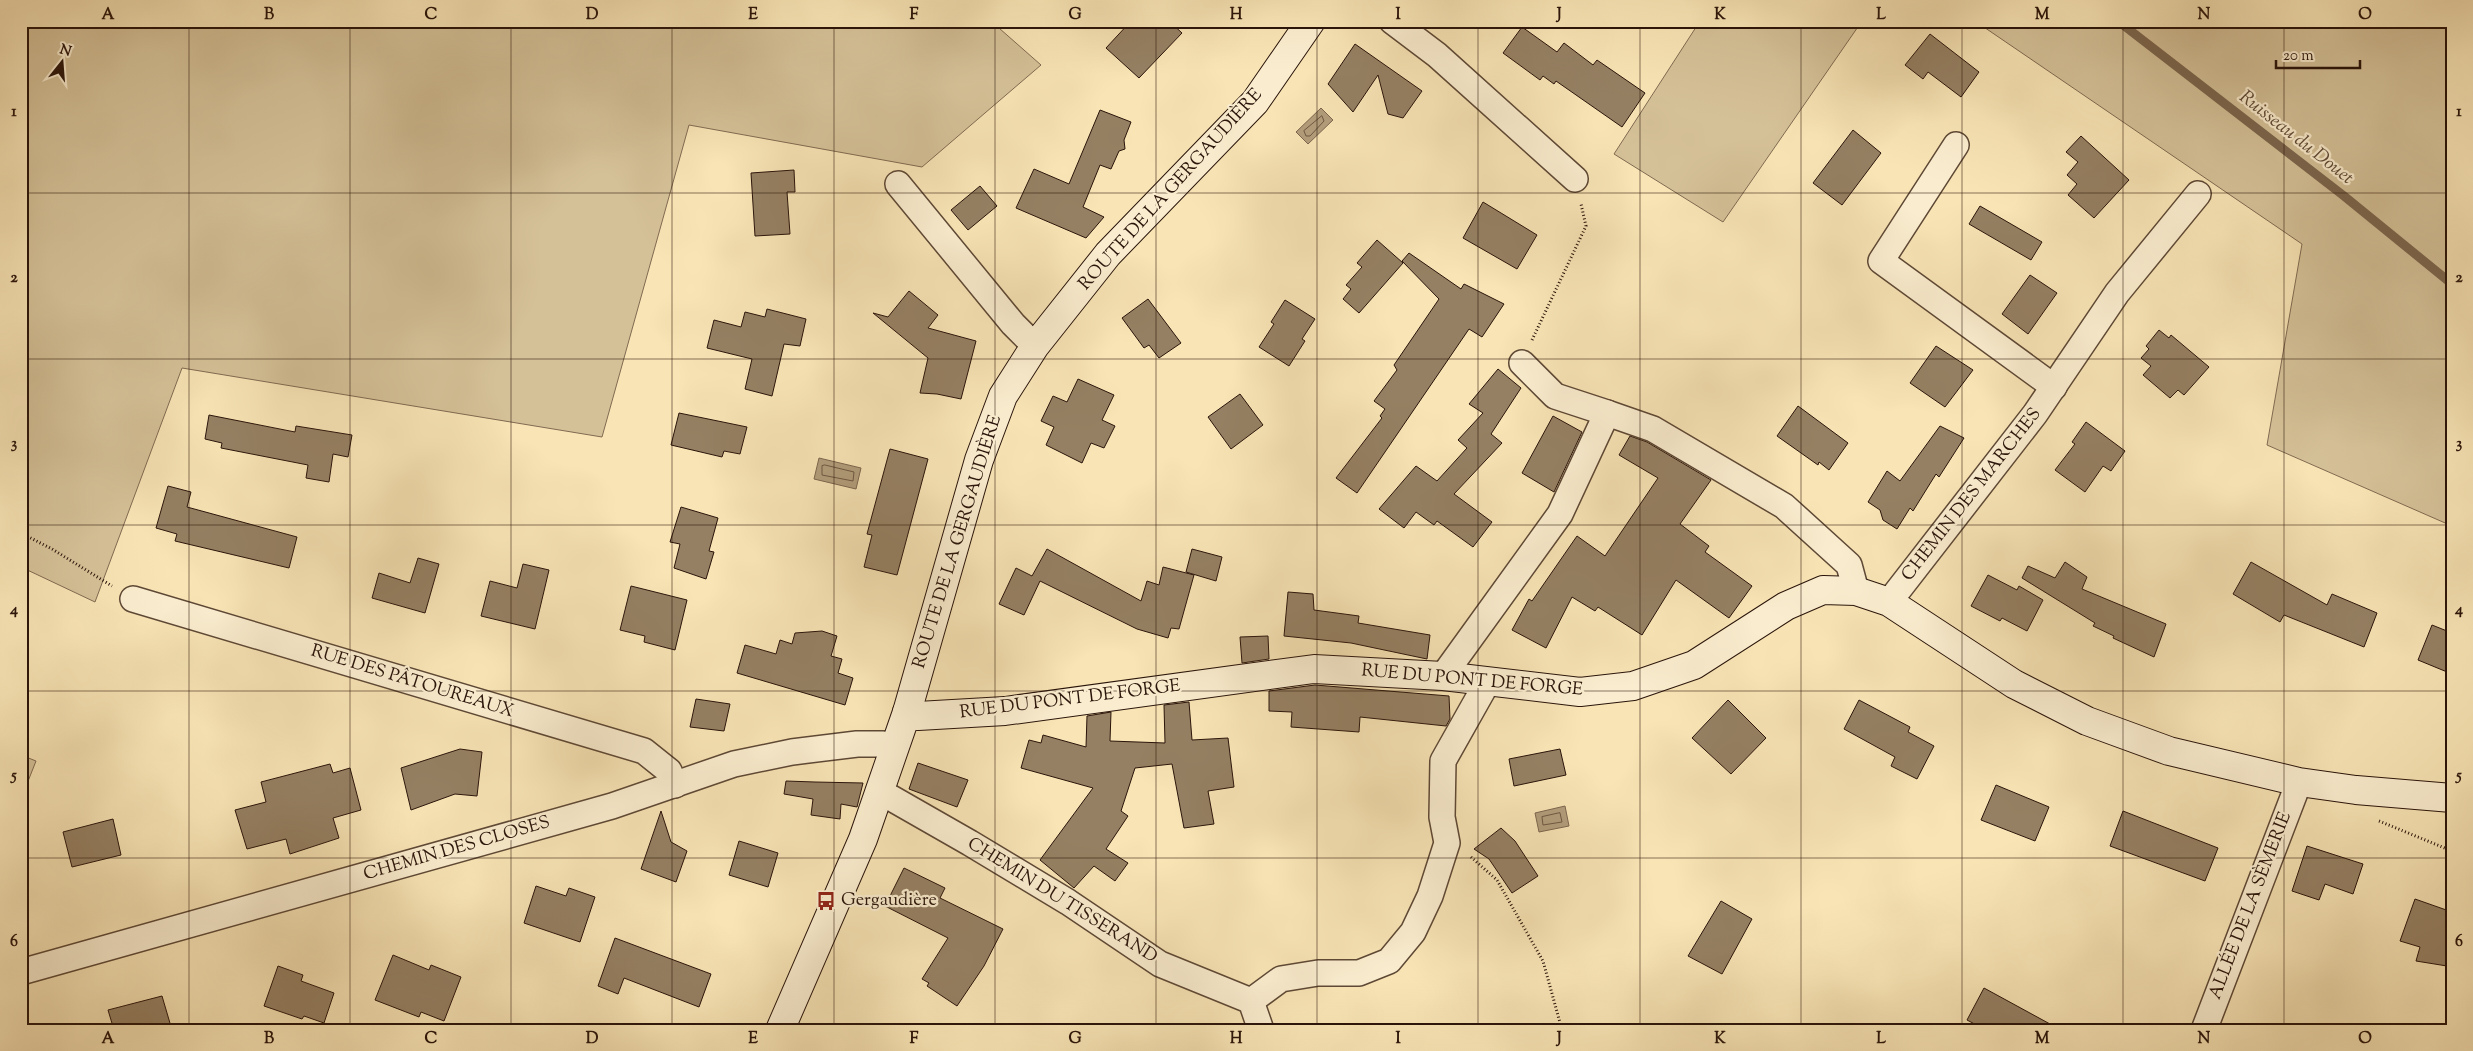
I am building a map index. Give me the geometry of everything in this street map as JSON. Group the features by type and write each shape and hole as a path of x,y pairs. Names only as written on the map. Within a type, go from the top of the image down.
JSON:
{"street":[{"name":"ROUTE DE LA GERGAUDIÈRE","path":"780,1030 863,839 907,712 979,460 1003,396 1035,346 1108,254 1255,102 1311,21"},
{"path":"1392,21 1436,55 1575,179"},
{"path":"1956,145 1882,261 2054,387"},
{"path":"898,184 1013,324 1035,346"},
{"name":"CHEMIN DES MARCHES","path":"1889,602 2054,387 2117,293 2198,194"},
{"path":"1522,363 1555,396 1653,429 1784,506 1848,565 1856,591"},
{"path":"1443,676 1560,514 1607,413"},
{"name":"RUE DU PONT DE FORGE","path":"907,712 918,716 1005,711 1314,669 1443,676 1580,692 1634,686 1694,665 1786,606 1823,590 1856,591 1889,602 2014,684 2087,721 2169,752 2299,782 2356,790 2452,798"},
{"name":"RUE DES PÂTOUREAUX","path":"134,599 644,751 669,771 675,785"},
{"path":"1261,1030 1251,1001 1281,979 1318,973 1359,973 1389,961 1413,932 1430,896 1446,843 1442,817 1443,761 1488,681"},
{"name":"CHEMIN DES CLOSES","path":"21,972 612,806 734,764 792,752 857,744 883,744 894,749"},
{"name":"ALLÉE DE LA SÈMERIE","path":"2204,1030 2299,782"},
{"name":"CHEMIN DU TISSERAND","path":"879,791 1068,902 1160,964 1251,1001"}],"path":[{"path":"1522,363 1586,226 1575,179"},
{"path":"21,533 52,549 134,599"},
{"path":"2356,790 2381,823 2452,851"},
{"path":"1446,843 1464,850 1497,880 1543,961 1562,1030"}],"shaded area":[{"path":"21,21 991,21 1041,65 922,167 689,125 602,437 182,368 95,602 21,567"},
{"path":"1700,21 1862,21 1723,222 1614,154"},
{"path":"1975,21 2452,21 2452,526 2267,445 2302,244"},
{"path":"21,755 36,761 21,799"}],"water":[{"path":"1321,108 1333,120 1308,144 1296,132"},
{"path":"819,458 861,468 856,489 814,479"},
{"path":"1565,806 1569,826 1539,832 1535,813"}],"building":[{"path":"1131,21 1169,21 1182,33 1139,78 1106,48"},
{"path":"1522,27 1557,52 1564,43 1593,65 1597,60 1645,93 1622,127 1556,81 1554,84 1543,76 1540,80 1503,53"},
{"path":"1930,34 1979,72 1961,97 1928,72 1923,79 1905,65"},
{"path":"1355,44 1422,91 1403,118 1388,114 1378,75 1353,112 1328,84"},
{"path":"1100,110 1131,122 1124,140 1125,149 1119,151 1111,169 1100,165 1083,207 1104,217 1086,238 1016,208 1034,169 1069,184"},
{"path":"1853,130 1881,153 1842,205 1813,183"},
{"path":"2081,136 2129,180 2094,218 2068,195 2077,184 2067,175 2078,162 2066,152"},
{"path":"794,170 795,192 787,192 790,234 755,236 751,173"},
{"path":"980,186 997,206 968,230 951,210"},
{"path":"1483,202 1537,235 1517,269 1463,238"},
{"path":"1980,206 2042,242 2031,260 1969,224"},
{"path":"1377,240 1403,263 1359,313 1343,299 1351,289 1346,285 1362,267 1357,263"},
{"path":"1409,253 1461,289 1464,284 1504,304 1482,337 1469,329 1357,493 1336,478 1382,418 1380,416 1385,409 1374,401 1397,370 1394,365 1439,299 1402,261"},
{"path":"2030,275 2057,293 2028,334 2002,314"},
{"path":"909,291 938,315 928,328 976,341 961,399 920,393 928,358 873,313 888,317"},
{"path":"1148,299 1181,343 1159,358 1149,345 1144,348 1122,318"},
{"path":"1285,300 1315,319 1302,339 1305,341 1289,366 1259,347 1274,324 1271,322"},
{"path":"767,309 806,319 800,346 784,344 772,396 745,389 752,359 707,348 714,320 741,327 745,312 765,317"},
{"path":"2159,330 2169,338 2171,335 2209,367 2184,395 2178,390 2170,398 2143,375 2151,366 2141,358 2149,349 2146,346"},
{"path":"1936,346 1973,370 1945,407 1910,383"},
{"path":"1498,369 1521,388 1491,434 1502,443 1454,494 1492,522 1473,547 1437,521 1434,525 1416,512 1404,528 1379,509 1416,466 1437,481 1467,448 1458,440 1483,413 1469,404"},
{"path":"1078,379 1114,395 1102,420 1115,426 1104,448 1091,443 1082,463 1046,445 1054,427 1041,421 1053,396 1067,402"},
{"path":"1240,394 1263,425 1231,449 1208,417"},
{"path":"1798,406 1848,443 1829,470 1819,462 1818,465 1777,436"},
{"path":"679,413 747,427 740,454 724,451 722,457 671,445"},
{"path":"209,415 295,432 296,426 352,435 348,457 333,454 329,482 306,478 308,465 221,448 222,443 205,439"},
{"path":"1553,416 1582,432 1554,492 1522,473"},
{"path":"2086,422 2125,451 2111,471 2103,466 2085,492 2055,470 2075,444 2072,442"},
{"path":"1940,426 1964,438 1939,477 1936,474 1913,511 1910,508 1897,529 1883,520 1880,510 1868,502 1887,471 1900,481"},
{"path":"1630,436 1647,442 1711,480 1680,524 1709,546 1705,552 1752,586 1729,618 1676,580 1642,635 1598,607 1595,611 1572,597 1546,648 1512,630 1529,599 1532,601 1577,536 1605,556 1658,478 1619,455"},
{"path":"890,449 928,459 897,575 864,567 872,535 867,534"},
{"path":"168,486 191,492 187,507 297,537 289,568 175,541 177,534 156,528"},
{"path":"681,507 718,518 709,551 714,552 706,579 674,568 680,544 670,542"},
{"path":"1047,549 1141,601 1147,581 1159,585 1163,567 1194,575 1179,629 1171,628 1168,638 1137,629 1040,581 1024,615 999,604 1016,568 1032,576"},
{"path":"1192,549 1222,557 1216,581 1186,572"},
{"path":"418,558 439,564 425,613 372,598 379,573 410,583"},
{"path":"2065,562 2087,577 2082,589 2166,624 2154,657 2113,638 2114,636 2093,626 2095,623 2022,578 2028,566 2055,578"},
{"path":"2251,562 2327,605 2332,594 2377,613 2364,647 2284,615 2280,622 2233,594"},
{"path":"523,564 549,570 535,629 481,616 490,581 517,588"},
{"path":"1988,575 2017,590 2019,586 2043,600 2027,631 2002,618 2000,621 1971,606"},
{"path":"631,586 687,600 675,650 644,642 645,636 620,630"},
{"path":"1288,592 1313,594 1314,610 1359,616 1358,623 1430,635 1427,659 1351,643 1284,636"},
{"path":"2432,625 2452,633 2452,674 2418,660"},
{"path":"822,631 837,636 831,656 842,659 838,673 853,678 845,705 737,673 745,645 776,654 780,640 792,644 795,633"},
{"path":"1268,636 1269,659 1242,663 1240,637"},
{"path":"1315,685 1449,696 1450,719 1446,726 1360,717 1359,732 1291,727 1292,712 1269,711 1269,691"},
{"path":"696,699 730,704 724,731 690,727"},
{"path":"1728,700 1766,738 1731,774 1692,738"},
{"path":"1859,700 1910,727 1908,732 1934,746 1917,779 1891,766 1895,757 1844,729"},
{"path":"1189,702 1192,740 1228,738 1234,787 1208,791 1214,824 1184,828 1172,764 1135,768 1121,811 1128,816 1106,849 1128,863 1115,881 1094,866 1074,888 1040,860 1093,788 1021,768 1029,740 1041,743 1043,735 1086,747 1087,716 1111,712 1110,741 1165,743 1164,705"},
{"path":"460,749 482,752 477,796 455,794 411,810 401,768"},
{"path":"1560,749 1566,775 1514,786 1509,759"},
{"path":"918,763 968,780 957,807 909,789"},
{"path":"330,764 333,773 350,768 361,810 333,818 339,838 290,854 286,839 247,849 235,810 266,802 261,782"},
{"path":"786,781 863,783 857,807 841,804 840,819 811,815 813,799 784,794"},
{"path":"1996,785 2049,807 2035,841 1981,820"},
{"path":"661,811 671,842 687,851 676,882 641,869"},
{"path":"2123,811 2218,848 2205,881 2110,846"},
{"path":"113,819 121,855 72,867 63,832"},
{"path":"1501,828 1515,841 1538,876 1512,893 1489,859 1474,849"},
{"path":"739,841 778,853 768,887 729,875"},
{"path":"2307,846 2363,864 2353,894 2325,884 2319,900 2292,891"},
{"path":"904,868 945,888 940,898 1003,929 984,966 957,1006 927,986 929,983 922,979 948,938 885,906"},
{"path":"536,886 566,896 569,888 595,897 580,942 524,923"},
{"path":"2415,899 2452,912 2452,953 2447,966 2416,961 2420,947 2400,941"},
{"path":"1721,901 1752,919 1722,974 1688,956"},
{"path":"615,938 711,974 699,1007 624,978 618,994 598,986"},
{"path":"393,955 429,970 431,965 461,977 444,1021 421,1012 419,1017 375,1000"},
{"path":"278,966 303,975 301,981 334,993 324,1023 304,1016 302,1019 264,1006"},
{"path":"1984,988 2061,1030 1986,1030 1967,1020"},
{"path":"162,996 172,1030 114,1030 108,1010"}],"waterway":[{"name":"Ruisseau du Douet","path":"2118,21 2344,196 2452,284"}],"place":[{"name":"Gergaudière","path":"826,901"}]}
